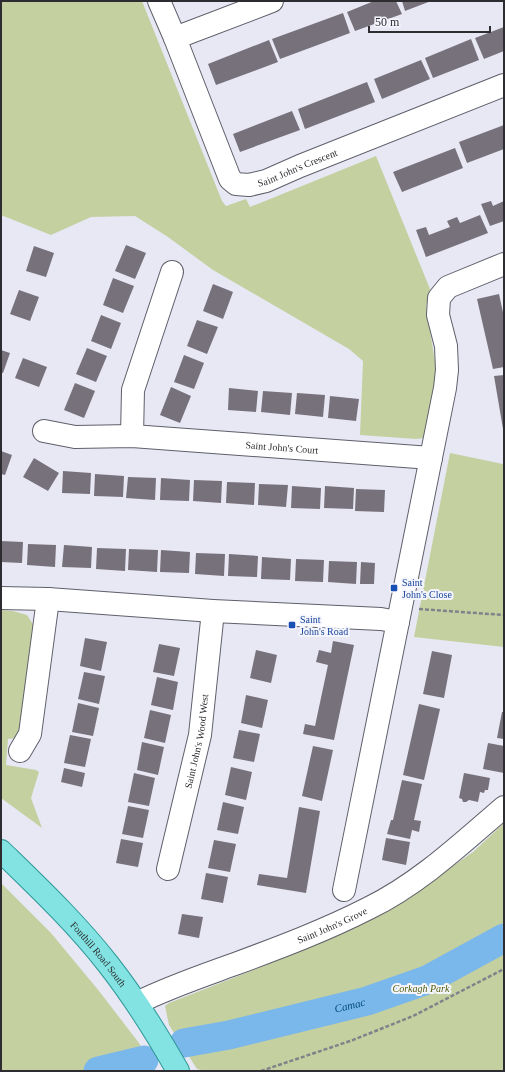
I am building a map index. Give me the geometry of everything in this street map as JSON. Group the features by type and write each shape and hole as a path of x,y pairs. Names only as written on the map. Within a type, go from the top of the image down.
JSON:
{"main road":[{"name":"Fonthill Road South","path":"1,850 66,916 107,963 137,1003 178,1071"}],"street":[{"name":"Saint John's Crescent","path":"158,1 175,38 230,178 236,184 249,185 266,181 504,85"},
{"path":"175,38 272,1"},
{"path":"344,890 445,388 447,370 446,346 438,314 439,298 448,287 504,264"},
{"path":"132,436 133,390 172,272"},
{"name":"Saint John's Court","path":"44,431 75,437 132,436 431,458"},
{"path":"1,598 48,599 398,622"},
{"path":"20,751 30,734 48,599"},
{"name":"Saint John's Wood West","path":"168,869 200,735 213,611"},
{"name":"Saint John's Grove","path":"137,1003 158,993 331,926 370,908 400,891 453,852 504,807"}],"path":[{"path":"416,606 415,609 504,614"},
{"path":"261,1071 353,1040 413,1016 504,969"}],"green space":[{"path":"1,1 142,1 222,201 226,206 246,199 250,207 376,156 430,289 426,306 436,368 425,438 416,439 360,435 363,361 349,349 213,270 168,237 135,216 91,217 51,235 1,215"},
{"path":"450,453 503,464 504,647 414,637"},
{"path":"1,610 13,611 27,615 36,629 24,731 17,738 8,739 6,765 36,770 39,772 31,798 42,828 1,798"},
{"name":"Corkagh Park","path":"504,823 504,1071 206,1071 197,1069 169,1025 165,1006 169,1003 279,960 393,908 473,852"},
{"path":"1,883 51,933 99,991 139,1043 156,1071 1,1071"}],"building":[{"path":"374,1 396,1 402,14 355,31 347,12"},
{"path":"402,1 431,1 405,11"},
{"path":"343,13 350,33 280,59 272,39"},
{"path":"504,27 504,51 484,59 475,38"},
{"path":"471,39 479,60 433,78 425,58"},
{"path":"269,40 278,62 216,85 208,64"},
{"path":"421,60 430,79 382,99 374,79"},
{"path":"367,82 375,102 305,129 298,109"},
{"path":"292,111 300,130 240,152 233,134"},
{"path":"504,125 504,149 467,163 459,142"},
{"path":"455,148 463,168 402,192 393,172"},
{"path":"491,201 493,206 504,201 504,221 490,226 481,204"},
{"path":"480,215 488,233 426,257 416,230 426,227 429,235 450,227 447,221 457,217 460,223"},
{"path":"126,245 146,253 135,279 115,271"},
{"path":"34,246 54,253 46,277 26,271"},
{"path":"113,278 134,286 123,313 103,305"},
{"path":"213,284 233,292 223,319 203,311"},
{"path":"19,290 39,297 30,321 10,314"},
{"path":"499,294 504,317 504,367 493,369 477,299"},
{"path":"101,315 121,323 111,349 91,341"},
{"path":"197,320 218,327 207,354 187,346"},
{"path":"87,348 107,356 96,382 76,374"},
{"path":"1,350 10,353 3,373 1,373"},
{"path":"184,355 204,363 194,389 174,382"},
{"path":"23,358 47,367 39,387 15,378"},
{"path":"504,375 504,429 503,429 494,376"},
{"path":"75,383 95,391 84,418 64,410"},
{"path":"171,387 191,396 180,423 160,415"},
{"path":"229,388 258,391 256,412 228,410"},
{"path":"263,391 292,393 290,415 261,412"},
{"path":"297,393 325,395 323,417 295,414"},
{"path":"330,396 359,399 356,421 328,418"},
{"path":"1,451 12,455 5,475 1,474"},
{"path":"34,458 59,473 48,491 23,477"},
{"path":"63,471 91,473 90,494 62,493"},
{"path":"95,474 124,476 123,497 94,496"},
{"path":"128,477 156,478 155,500 126,498"},
{"path":"161,478 190,480 189,501 160,500"},
{"path":"194,480 222,481 221,503 193,501"},
{"path":"227,482 255,483 254,505 226,503"},
{"path":"259,484 288,485 286,507 258,505"},
{"path":"292,486 321,488 320,509 291,508"},
{"path":"325,486 354,488 353,509 324,508"},
{"path":"356,489 385,490 384,512 355,511"},
{"path":"1,541 23,542 22,563 1,562"},
{"path":"28,544 56,545 55,567 27,565"},
{"path":"64,545 92,547 91,568 62,567"},
{"path":"97,548 126,549 125,571 96,569"},
{"path":"129,549 158,550 157,572 128,570"},
{"path":"161,550 190,552 189,573 160,572"},
{"path":"196,553 225,554 224,576 195,574"},
{"path":"229,554 258,556 257,577 228,576"},
{"path":"262,557 291,559 290,580 261,579"},
{"path":"296,559 324,560 323,582 295,581"},
{"path":"329,561 357,562 356,584 328,582"},
{"path":"361,562 375,563 374,584 360,584"},
{"path":"85,638 107,642 101,671 80,666"},
{"path":"333,641 354,645 334,740 303,734 305,724 315,726 328,665 316,662 319,650 331,653"},
{"path":"159,644 180,648 174,676 153,672"},
{"path":"256,650 277,655 271,683 250,678"},
{"path":"432,651 452,655 444,698 423,694"},
{"path":"84,672 105,676 99,704 78,699"},
{"path":"157,677 178,682 173,710 151,705"},
{"path":"246,695 268,700 262,728 241,723"},
{"path":"78,703 99,708 93,736 72,732"},
{"path":"419,704 440,709 424,780 403,775"},
{"path":"150,710 171,715 165,743 144,738"},
{"path":"502,712 504,712 504,739 497,738"},
{"path":"239,730 260,734 254,762 233,758"},
{"path":"70,735 91,739 85,767 64,763"},
{"path":"142,742 164,747 158,775 137,770"},
{"path":"488,743 504,746 504,773 483,769"},
{"path":"313,746 333,750 322,801 302,796"},
{"path":"231,767 252,772 246,800 225,795"},
{"path":"64,768 85,773 82,787 61,782"},
{"path":"134,773 155,778 149,806 128,802"},
{"path":"464,773 490,778 488,790 485,790 484,793 480,792 478,802 469,800 463,802 462,799 459,798"},
{"path":"402,780 422,784 414,820 421,821 419,832 412,830 410,839 387,834 391,820 393,820"},
{"path":"223,802 244,807 238,834 217,830"},
{"path":"128,806 149,810 143,838 122,834"},
{"path":"299,807 320,811 306,893 257,885 259,874 287,878"},
{"path":"386,838 410,842 406,865 382,860"},
{"path":"121,839 143,843 138,867 116,863"},
{"path":"214,840 236,844 230,872 208,868"},
{"path":"206,873 228,877 223,903 201,899"},
{"path":"182,914 203,917 199,938 178,934"}],"waterway":[{"name":"Camac","path":"184,1043 229,1035 367,1001 427,980 504,938"},
{"name":"Camac","path":"98,1071 144,1060"}],"place":[{"name":"Saint John's Close","path":"394,588"},
{"name":"Saint John's Road","path":"292,625"}]}
